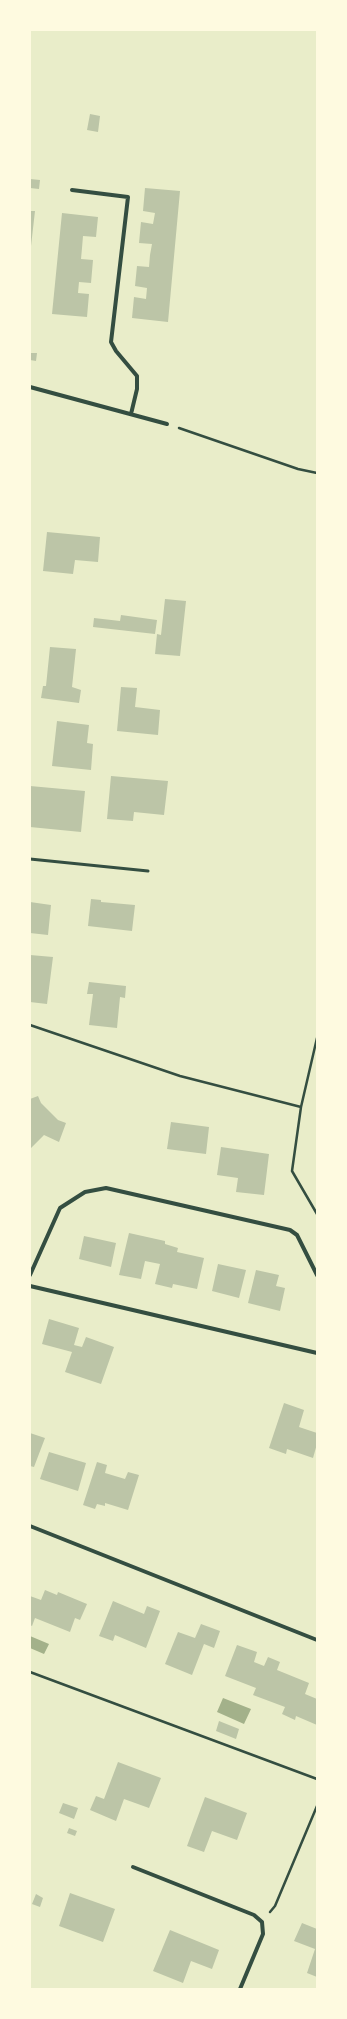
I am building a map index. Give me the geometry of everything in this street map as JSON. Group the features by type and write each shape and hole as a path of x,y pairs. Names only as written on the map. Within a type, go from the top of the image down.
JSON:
{"street":[{"path":"72,190 128,197 112,342 116,351 138,376 132,414"},
{"path":"30,387 167,424"},
{"path":"30,1275 60,1208 85,1192 106,1188 290,1230 297,1235 317,1275"},
{"path":"30,1286 317,1353"},
{"path":"30,1526 317,1640"},
{"path":"133,1867 254,1915 262,1922 263,1934 240,1989"}],"lane":[{"path":"30,859 148,871"}],"path":[{"path":"167,424 317,473"},
{"path":"30,1025 180,1076 301,1107"},
{"path":"317,1038 301,1107 292,1171 317,1214"},
{"path":"30,1672 317,1779"},
{"path":"262,1922 275,1906 317,1806"}],"shaded area":[{"path":"30,1636 49,1644 44,1654 30,1648"},
{"path":"223,1698 251,1709 244,1724 217,1712"}],"building":[{"path":"90,114 100,116 98,132 87,130"},
{"path":"30,179 40,180 39,189 30,188"},
{"path":"145,188 180,191 168,322 132,318 134,297 146,299 147,288 135,286 137,266 149,267 152,244 139,243 141,222 153,224 155,213 143,211"},
{"path":"30,211 35,211 31,246 30,246"},
{"path":"62,213 98,217 96,237 83,236 81,259 93,260 91,283 79,282 78,293 89,294 87,317 52,314"},
{"path":"30,353 37,353 36,361 30,360"},
{"path":"47,532 100,537 98,562 75,560 73,574 43,571"},
{"path":"165,599 186,601 180,656 155,654 157,634 161,635"},
{"path":"121,615 157,620 155,634 93,627 94,618 120,621"},
{"path":"50,647 76,649 72,687 81,690 79,703 41,698 43,686 46,686"},
{"path":"121,687 137,688 135,707 160,710 158,735 117,731"},
{"path":"57,721 89,725 87,743 93,744 91,770 52,766"},
{"path":"111,776 168,781 164,815 134,812 133,821 107,819"},
{"path":"30,786 85,791 81,832 30,827"},
{"path":"91,899 101,900 101,902 135,905 132,931 88,926"},
{"path":"30,902 51,905 48,935 30,933"},
{"path":"30,955 53,957 47,1004 30,1002"},
{"path":"89,982 126,986 125,998 120,997 117,1028 89,1025 93,994 87,994"},
{"path":"38,1096 41,1103 58,1120 66,1123 59,1142 44,1135 30,1149 30,1099"},
{"path":"171,1122 209,1127 206,1154 167,1149"},
{"path":"221,1147 269,1154 264,1195 236,1192 238,1178 217,1175"},
{"path":"129,1233 165,1241 165,1244 178,1248 177,1252 204,1258 197,1289 173,1284 172,1288 155,1284 160,1264 145,1261 141,1279 119,1275"},
{"path":"84,1236 116,1243 111,1267 79,1259"},
{"path":"218,1264 246,1270 239,1298 212,1291"},
{"path":"256,1270 279,1275 276,1286 285,1288 280,1311 248,1303"},
{"path":"49,1319 79,1328 74,1345 82,1347 86,1337 114,1347 101,1384 65,1372 72,1352 42,1344"},
{"path":"284,1403 304,1410 299,1427 317,1433 317,1444 313,1458 287,1449 286,1454 269,1448"},
{"path":"30,1433 45,1438 34,1467 30,1466"},
{"path":"49,1452 86,1463 78,1491 40,1479"},
{"path":"97,1462 107,1465 105,1473 125,1479 128,1472 139,1475 128,1510 105,1503 105,1506 97,1504 95,1509 83,1505"},
{"path":"45,1590 57,1595 58,1592 87,1604 80,1620 75,1618 70,1632 35,1618 32,1626 30,1625 30,1596 41,1600"},
{"path":"113,1601 144,1614 147,1606 160,1611 146,1648 115,1635 113,1641 99,1636"},
{"path":"201,1624 220,1631 214,1648 204,1644 192,1675 165,1664 178,1632 195,1638"},
{"path":"237,1645 257,1652 254,1662 264,1666 268,1657 280,1662 277,1670 309,1683 305,1694 317,1699 317,1725 296,1716 295,1720 282,1714 285,1707 253,1695 256,1688 225,1676"},
{"path":"219,1721 239,1729 236,1739 216,1731"},
{"path":"118,1762 161,1778 149,1808 124,1799 116,1821 90,1810 96,1796 104,1799"},
{"path":"205,1797 247,1813 237,1840 212,1831 204,1852 187,1846"},
{"path":"63,1803 78,1808 74,1819 59,1813"},
{"path":"69,1828 77,1831 75,1836 67,1833"},
{"path":"70,1893 115,1909 103,1942 59,1926"},
{"path":"36,1894 43,1898 40,1907 32,1904"},
{"path":"302,1923 317,1929 317,1977 307,1973 315,1949 294,1941"},
{"path":"170,1930 219,1950 212,1969 191,1961 183,1983 153,1971"}]}
